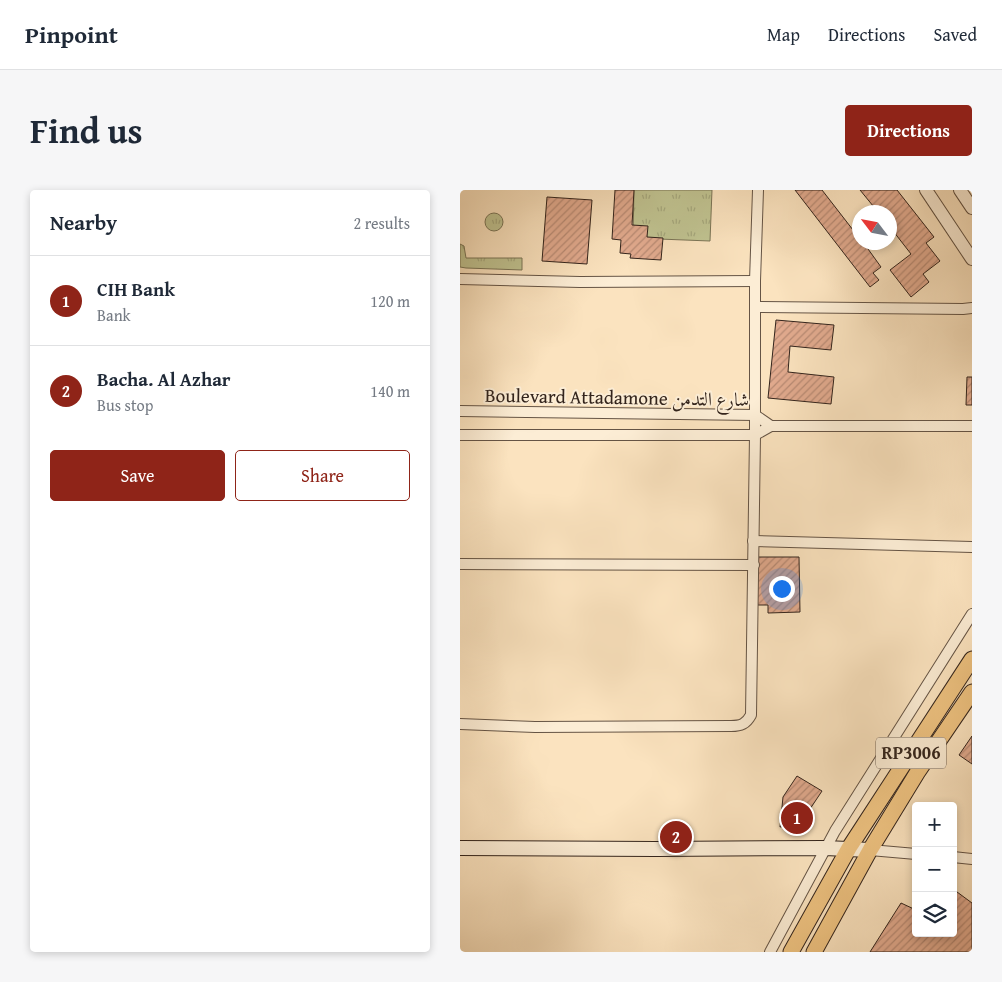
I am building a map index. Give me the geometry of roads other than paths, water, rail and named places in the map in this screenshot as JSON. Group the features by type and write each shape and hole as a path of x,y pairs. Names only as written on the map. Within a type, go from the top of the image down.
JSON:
{"main road":[{"name":"RP3006","path":"791,952 850,848 972,658"},
{"name":"RP3006","path":"814,952 870,850 917,773 972,692"},
{"path":"460,848 656,850 850,848 870,850"}],"street":[{"path":"460,724 564,727 731,726 744,724 751,715 754,565 755,281 758,190"},
{"path":"926,190 972,260"},
{"path":"960,190 972,208"},
{"path":"460,279 580,282 755,281"},
{"path":"755,307 972,308"},
{"name":"Boulevard Attadamone شارع التدمن","path":"460,411 755,415 771,426"},
{"name":"Boulevard Attadamone شارع التدمن","path":"460,435 755,435 771,426 972,426"},
{"path":"753,540 972,547"},
{"path":"460,564 516,566 754,565"},
{"path":"770,952 826,848 972,614"},
{"path":"870,850 912,854"},
{"path":"957,857 972,859"}],"place":[{"name":"CIH Bank","path":"797,818"},
{"name":"Bacha. Al Azhar","path":"676,837"}]}
